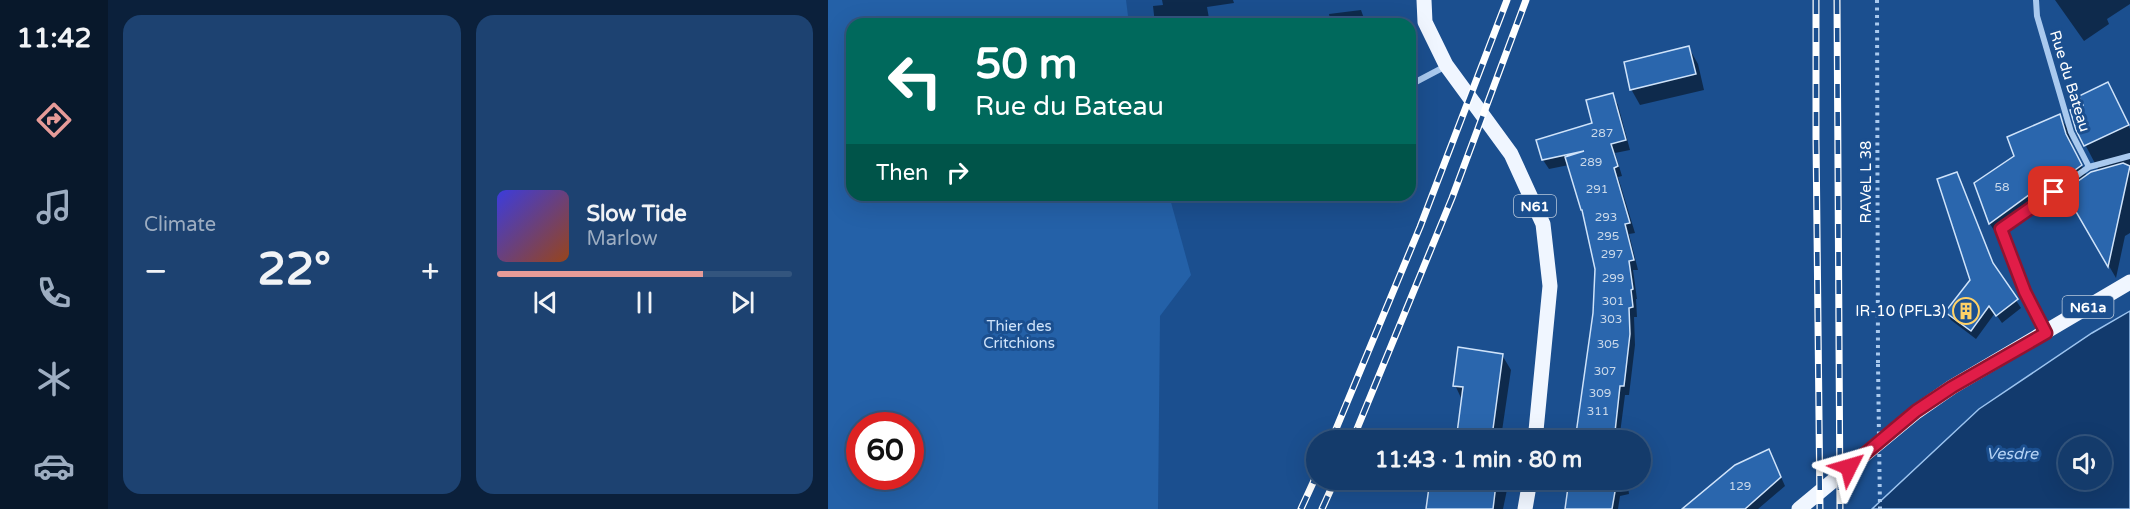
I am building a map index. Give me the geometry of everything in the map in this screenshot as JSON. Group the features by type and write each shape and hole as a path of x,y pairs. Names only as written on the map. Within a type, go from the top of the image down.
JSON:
{"main road":[{"name":"N61","path":"1424,0 1425,22 1446,65 1511,154 1543,224 1551,286 1536,430"},
{"name":"N61a","path":"1799,509 1916,411 1952,387 2130,282"},
{"path":"1525,509 1528,490"}],"street":[{"name":"Rue du Bateau","path":"2036,0 2037,16 2071,132 2089,167"},
{"path":"1416,82 1446,65"},
{"path":"2046,333 2025,292 2001,229 2089,167 2130,156"}],"path":[{"name":"RAVeL L 38","path":"1877,0 1880,509"}],"green space":[{"name":"Thier des Critchions","path":"828,0 1126,0 1128,18 846,18 846,201 1171,201 1191,275 1160,316 1158,509 828,509"}],"water":[{"name":"Vesdre","path":"2130,311 2130,509 1872,509 1979,409 2092,333"}],"building":[{"path":"1689,46 1696,74 1630,90 1624,62"},
{"path":"2108,82 2129,125 2084,146 2070,110 2083,105 2079,96"},
{"path":"1613,93 1626,140 1611,144 1618,166 1614,168 1630,223 1625,224 1634,260 1629,261 1633,307 1629,308 1630,334 1624,386 1620,386 1615,430 1577,430 1593,313 1595,269 1582,210 1565,157 1584,151 1542,160 1536,140 1592,123 1586,100"},
{"path":"2060,114 2066,134 2082,165 2058,182 2055,176 1989,224 1974,183 2014,156 2007,137"},
{"path":"2123,163 2130,166 2108,267 2064,191 2091,172"},
{"path":"1957,172 1993,263 2018,299 1996,316 1989,306 1971,331 1945,312 1970,280 1937,179"},
{"path":"1458,347 1503,354 1493,429 1506,430 1457,430 1463,387 1453,386"},
{"path":"1769,449 1781,477 1745,509 1682,509 1735,465"},
{"path":"1429,490 1495,490 1493,509 1426,509"},
{"path":"1568,490 1615,490 1612,509 1565,509"}],"railway":[{"path":"1336,430 1420,227 1507,0"},
{"path":"1357,430 1452,198 1526,0"},
{"path":"1816,0 1820,509"},
{"path":"1837,0 1840,509"},
{"path":"1301,509 1310,490"},
{"path":"1322,509 1331,490"}],"place":[{"name":"IR-10 (PFL3)","path":"1966,311"}],"route":[{"path":"1849,467 1916,411 1952,387 2046,333 2025,292 2001,229 2054,192"}]}
